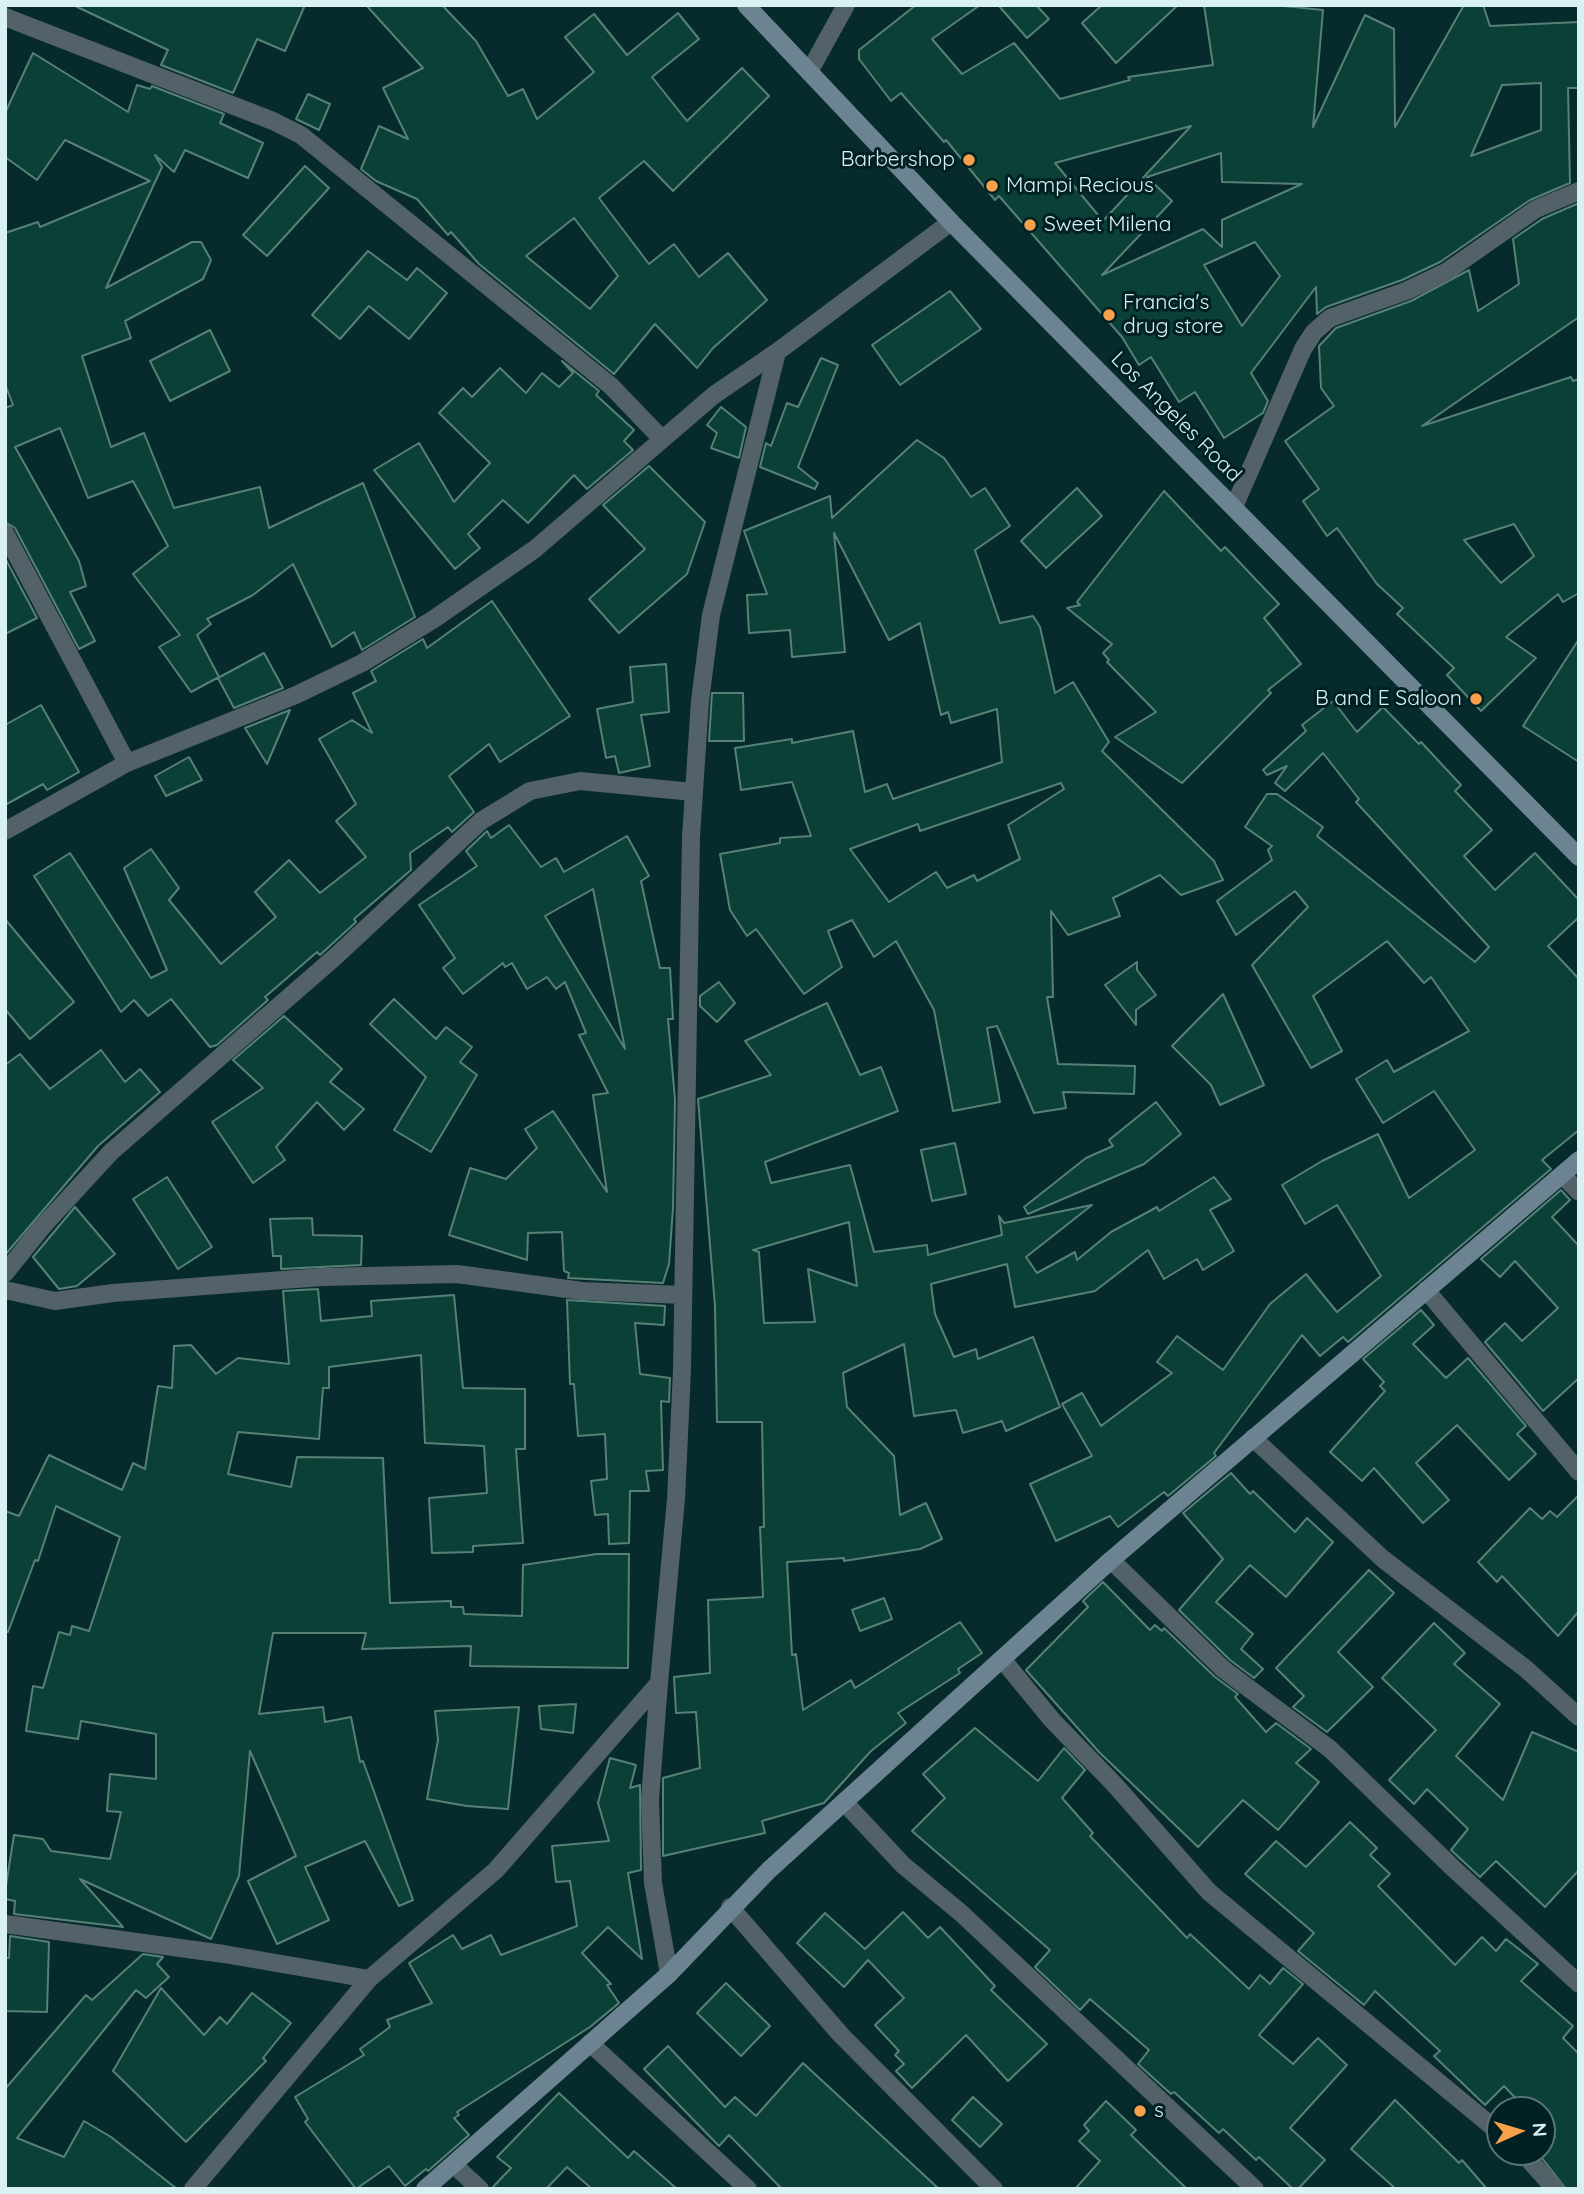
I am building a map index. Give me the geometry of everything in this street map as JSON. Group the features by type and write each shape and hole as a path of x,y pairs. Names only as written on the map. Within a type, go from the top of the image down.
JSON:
{"street":[{"name":"Los Angeles Road","path":"746,5 951,222 1579,857"},
{"path":"808,72 846,5"},
{"path":"5,18 273,121 300,135 611,386 661,438"},
{"path":"1234,507 1303,349 1314,331 1330,318 1406,291 1446,272 1536,209 1579,191"},
{"path":"5,831 127,763 296,695 362,663 434,619 535,549 714,394 777,352 951,222"},
{"path":"669,1974 653,1882 650,1799 676,1499 694,792 711,615 777,352"},
{"path":"5,533 127,763"},
{"path":"5,1273 42,1227 111,1152 335,957 481,821 530,791 580,781 694,792"},
{"path":"425,2189 669,1974 730,1907 1111,1560 1579,1160"},
{"path":"1562,1175 1579,1192"},
{"path":"5,1290 55,1301 113,1293 322,1277 457,1274 568,1289 683,1295"},
{"path":"1426,1290 1579,1472"},
{"path":"1253,1438 1383,1559 1527,1669 1579,1717"},
{"path":"1111,1560 1223,1668 1330,1749 1454,1869 1579,1984"},
{"path":"1002,1660 1052,1720 1115,1785 1209,1892 1486,2121"},
{"path":"193,2189 369,1979 496,1870 659,1682"},
{"path":"844,1802 903,1865 961,1913 1255,2189"},
{"path":"730,1907 841,2035 994,2189"},
{"path":"5,1924 224,1954 369,1979"},
{"path":"590,2043 748,2189"},
{"path":"454,2165 480,2189"},
{"path":"1534,2166 1555,2189"}],"building":[{"path":"73,5 305,5 285,51 257,39 233,93 161,65 168,50"},
{"path":"366,5 442,5 476,41 508,96 523,89 537,119 594,72 565,37 594,14 627,55 678,13 699,39 652,77 687,121 742,68 769,96 673,191 644,161 599,198 649,264 674,244 699,277 728,253 767,300 713,348 697,368 655,324 614,374 479,264 451,232 448,235 417,199 376,181 361,169 379,126 408,139 383,88 423,68","holes":["574,218 618,276 590,309 526,256"]},
{"path":"916,5 980,5 932,39 962,74 1014,43 1060,99 1130,80 1128,77 1213,65 1204,5 1274,5 1323,10 1313,127 1365,15 1394,29 1395,127 1464,5 1483,5 1490,26 1579,22 1579,88 1568,88 1570,183 1530,200 1440,262 1402,280 1326,307 1317,314 1316,287 1251,373 1268,401 1263,413 1224,438 1195,392 1179,402 1151,357 1139,365 1122,337 999,196 995,200 946,140 944,142 901,93 891,101 859,59 859,50","holes":["1541,83 1541,130 1471,156 1502,85","1191,126 1103,221 1055,163","1221,153 1222,182 1302,184 1222,220 1222,247 1203,229 1102,275 1172,201 1147,177","1255,242 1280,276 1242,326 1204,265"]},
{"path":"998,5 1036,5 1049,19 1027,38"},
{"path":"1102,5 1178,5 1116,63 1082,23"},
{"path":"33,53 128,112 137,85 150,89 152,86 224,114 220,123 263,143 248,178 185,150 174,172 155,155 162,167 106,288 192,242 201,242 211,260 203,279 125,321 131,338 82,356 111,447 144,433 174,508 260,487 269,528 363,483 415,617 362,650 354,632 332,647 293,564 253,595 207,619 211,624 197,635 219,677 191,692 159,647 180,635 133,574 168,546 133,481 88,498 60,428 15,447 79,561 86,586 70,592 95,641 79,649 15,528 5,522 5,408 13,405 5,384 5,233 38,222 40,227 150,181 65,140 37,180 5,157 5,113"},
{"path":"308,94 330,104 319,130 296,119"},
{"path":"305,166 329,188 267,256 243,235"},
{"path":"1579,203 1579,317 1422,426 1571,377 1573,381 1579,379 1579,593 1563,602 1558,594 1506,637 1536,658 1481,711 1447,675 1454,668 1397,614 1403,608 1377,584 1337,528 1327,536 1303,501 1319,489 1285,441 1334,406 1321,388 1319,346 1336,328 1411,301 1469,270 1478,311 1519,284 1513,239 1542,219","holes":["1514,524 1534,556 1501,583 1464,540"]},
{"path":"368,251 407,280 417,268 447,293 409,339 369,306 340,339 312,315"},
{"path":"950,291 981,329 900,385 872,345"},
{"path":"210,330 230,371 170,401 150,361"},
{"path":"821,358 838,365 798,467 818,483 815,489 760,467 766,443 771,446 787,403 798,407"},
{"path":"562,361 599,391 596,395 634,430 624,441 633,450 587,489 574,475 528,523 503,500 468,534 480,548 455,569 374,470 419,443 454,502 490,463 439,413 463,388 472,397 500,368 526,393 542,373 559,387 573,373"},
{"path":"721,407 746,427 739,458 711,448 717,433 707,425"},
{"path":"917,440 944,458 971,497 985,488 1010,526 975,550 1000,623 1033,616 1040,627 1055,693 1073,682 1109,742 1102,751 1214,861 1223,880 1181,895 1160,875 1113,898 1120,916 1068,935 1051,911 1053,997 1047,997 1058,1064 1135,1066 1134,1094 1063,1092 1066,1108 1034,1113 997,1026 987,1028 1000,1102 953,1111 934,1010 896,941 874,957 852,920 828,931 842,967 804,994 756,929 747,936 730,910 720,854 780,843 780,838 811,836 792,782 741,790 735,748 792,739 792,743 853,731 865,792 887,784 893,799 1002,762 997,709 951,723 948,712 941,715 920,623 889,640 834,533 845,652 792,657 790,630 749,633 747,595 767,594 744,531 830,496 832,518","holes":["1061,783 1064,789 1008,825 1020,859 977,881 974,875 947,888 936,872 889,902 850,849 918,824 920,831"]},
{"path":"649,466 705,522 687,574 619,633 589,599 645,549 603,505"},
{"path":"1077,488 1102,516 1046,568 1021,541"},
{"path":"1164,491 1221,551 1225,547 1279,604 1264,618 1301,664 1268,690 1271,693 1182,783 1115,737 1156,712 1107,662 1109,660 1103,653 1112,644 1067,608 1080,605 1077,602"},
{"path":"5,558 37,618 5,634"},
{"path":"492,601 570,716 500,762 489,744 449,776 474,812 452,832 448,827 410,853 411,870 354,919 356,922 320,955 317,952 265,997 268,1000 217,1045 210,1047 171,999 148,1016 134,1000 121,1012 34,876 70,853 151,978 167,970 124,868 151,849 179,888 169,900 221,964 276,917 255,892 289,860 320,893 366,857 336,821 356,804 319,739 352,720 372,733 353,693 376,681 371,671 423,639 427,648"},
{"path":"1579,639 1579,762 1523,726"},
{"path":"264,653 283,688 234,708 218,678"},
{"path":"666,664 669,712 641,715 650,766 619,773 615,756 606,758 597,709 633,702 630,667"},
{"path":"712,693 743,693 744,741 709,741"},
{"path":"1333,701 1357,732 1383,707 1419,744 1421,742 1461,785 1455,791 1492,830 1464,856 1495,890 1535,853 1579,900 1579,917 1548,946 1579,979 1579,1130 1542,1160 1551,1169 1348,1342 1343,1337 1320,1356 1302,1335 1214,1453 1216,1456 1168,1496 1164,1492 1118,1527 1110,1516 1056,1541 1030,1484 1092,1456 1062,1404 1082,1393 1101,1426 1172,1373 1157,1362 1177,1336 1223,1370 1270,1304 1306,1274 1337,1312 1381,1276 1337,1205 1305,1224 1282,1185 1322,1161 1378,1134 1409,1198 1475,1150 1434,1091 1383,1123 1356,1079 1387,1060 1394,1072 1469,1031 1431,977 1424,983 1387,941 1313,996 1342,1051 1311,1068 1252,965 1308,907 1295,891 1236,935 1217,901 1272,860 1268,850 1272,846 1245,827 1267,794 1277,794 1323,827 1317,836 1475,962 1489,947 1356,802 1359,799 1323,753 1285,791 1275,783 1287,766 1267,775 1263,770 1306,731 1302,725"},
{"path":"41,705 79,772 47,790 43,784 5,805 5,725"},
{"path":"290,710 267,764 245,728"},
{"path":"189,757 202,780 166,796 155,776"},
{"path":"509,825 541,867 556,858 564,872 627,836 649,876 641,881 660,968 670,968 673,1019 668,1019 675,1100 673,1208 669,1264 663,1283 568,1278 569,1273 564,1271 562,1232 528,1233 527,1260 449,1235 470,1168 506,1179 537,1148 525,1129 553,1111 607,1192 593,1095 608,1093 579,1035 586,1033 565,982 556,989 547,977 527,989 512,963 505,967 503,963 463,994 443,968 455,958 419,905 477,866 466,851 487,831 491,838","holes":["593,889 625,1049 545,916"]},
{"path":"5,919 74,1002 30,1039 5,1009"},
{"path":"1137,962 1137,970 1156,995 1136,1010 1136,1025 1105,985"},
{"path":"719,982 735,1003 717,1022 700,1006 700,996"},
{"path":"1223,994 1264,1085 1220,1105 1211,1085 1172,1046"},
{"path":"394,999 436,1039 446,1027 472,1047 460,1062 477,1075 431,1152 394,1130 426,1077 370,1024"},
{"path":"827,1003 860,1075 881,1067 898,1111 765,1162 771,1183 850,1165 874,1252 927,1245 928,1255 1002,1235 999,1216 1004,1223 1092,1205 1026,1257 1037,1273 1075,1252 1077,1260 1111,1232 1157,1207 1159,1211 1214,1177 1231,1199 1210,1210 1234,1251 1203,1270 1197,1259 1164,1279 1148,1250 1095,1291 1015,1307 1007,1264 931,1284 935,1314 954,1357 976,1349 978,1359 1033,1337 1060,1407 1006,1431 1002,1421 963,1433 956,1410 914,1416 904,1344 843,1373 847,1407 894,1456 900,1515 926,1503 942,1539 920,1549 844,1561 844,1558 787,1562 792,1655 796,1654 803,1710 851,1680 855,1688 960,1622 982,1653 958,1669 960,1673 898,1713 906,1723 871,1751 824,1803 762,1821 765,1833 663,1856 663,1778 700,1768 696,1712 676,1713 674,1677 710,1673 708,1600 763,1597 760,1527 764,1527 762,1422 717,1422 715,1306 698,1099 771,1075 745,1041","holes":["849,1222 857,1286 808,1269 815,1322 764,1323 759,1252 753,1250"]},
{"path":"284,1016 342,1069 330,1082 364,1109 344,1130 317,1102 276,1147 285,1160 253,1183 212,1122 263,1088 233,1060"},
{"path":"101,1050 125,1082 140,1069 160,1092 98,1146 5,1255 5,1065 20,1054 50,1089"},
{"path":"1156,1102 1181,1134 1144,1164 1028,1214 1024,1207 1086,1158 1113,1146 1109,1140"},
{"path":"955,1143 966,1194 932,1201 921,1150"},
{"path":"167,1177 212,1247 178,1269 133,1199"},
{"path":"1561,1190 1570,1200 1552,1217 1579,1246 1579,1378 1543,1411 1485,1342 1505,1323 1522,1341 1558,1308 1515,1261 1500,1277 1481,1259"},
{"path":"75,1207 115,1254 77,1286 59,1289 33,1257"},
{"path":"312,1218 313,1235 362,1236 361,1265 281,1269 281,1256 273,1256 270,1219"},
{"path":"318,1289 321,1321 372,1316 371,1301 454,1295 463,1388 525,1389 525,1449 516,1449 523,1543 473,1546 473,1552 432,1553 429,1498 487,1493 484,1446 425,1443 421,1355 329,1367 329,1388 323,1388 319,1439 238,1432 228,1474 291,1487 297,1457 383,1458 390,1603 451,1601 451,1607 463,1607 464,1614 522,1616 523,1565 597,1554 629,1554 628,1668 470,1666 471,1646 362,1649 366,1633 273,1633 259,1714 323,1707 325,1722 351,1717 360,1762 363,1761 413,1900 399,1906 365,1841 305,1867 329,1920 277,1944 248,1881 296,1856 250,1751 239,1876 211,1939 80,1879 123,1927 14,1914 15,1901 5,1899 5,1892 14,1835 43,1839 51,1851 110,1859 121,1812 107,1811 110,1774 156,1779 156,1734 81,1721 78,1739 26,1731 33,1686 43,1688 59,1632 70,1635 72,1626 89,1631 120,1537 56,1506 38,1561 35,1560 8,1632 5,1632 5,1511 19,1516 49,1455 122,1490 133,1463 145,1469 158,1386 172,1388 174,1346 191,1345 216,1374 238,1358 289,1364 283,1291"},
{"path":"567,1300 665,1306 664,1325 635,1323 640,1374 670,1378 669,1402 661,1401 663,1470 646,1471 649,1491 630,1491 629,1543 609,1544 608,1514 595,1515 591,1481 607,1479 605,1434 578,1436 574,1384 570,1384"},
{"path":"1421,1310 1434,1325 1413,1344 1446,1378 1468,1358 1526,1426 1517,1434 1536,1454 1509,1480 1457,1425 1416,1463 1449,1500 1423,1523 1374,1468 1362,1481 1330,1452 1385,1391 1380,1386 1384,1382 1363,1359"},
{"path":"1231,1473 1250,1494 1253,1491 1295,1532 1307,1518 1333,1542 1286,1597 1250,1565 1216,1602 1253,1634 1241,1649 1263,1669 1254,1678 1230,1660 1179,1610 1223,1559 1183,1513"},
{"path":"1579,1495 1579,1611 1558,1636 1502,1576 1497,1582 1478,1562 1530,1508 1542,1519 1550,1511 1557,1517"},
{"path":"1369,1570 1394,1593 1338,1652 1373,1687 1327,1732 1293,1707 1304,1696 1276,1668"},
{"path":"1103,1582 1150,1630 1155,1625 1162,1631 1164,1628 1215,1677 1238,1694 1235,1697 1266,1732 1276,1723 1311,1749 1296,1763 1319,1782 1278,1830 1243,1800 1198,1847 1099,1752 1026,1670 1088,1607 1083,1601"},
{"path":"884,1598 892,1619 860,1631 852,1610"},
{"path":"1434,1623 1465,1653 1454,1664 1500,1704 1456,1756 1503,1800 1532,1732 1579,1752 1579,1870 1545,1907 1496,1861 1480,1877 1451,1850 1468,1829 1427,1789 1414,1804 1389,1780 1436,1730 1382,1678"},
{"path":"576,1704 573,1733 541,1729 539,1706"},
{"path":"519,1707 508,1809 427,1799 438,1740 435,1711"},
{"path":"975,1728 1038,1781 1064,1748 1085,1770 1062,1798 1093,1833 1090,1836 1187,1938 1190,1934 1249,1989 1260,1975 1270,1984 1283,1968 1303,1984 1259,2035 1293,2064 1318,2038 1347,2065 1290,2128 1325,2160 1298,2189 1293,2189 1259,2157 1256,2160 1223,2129 1219,2133 1138,2064 1149,2050 1090,1999 1080,2010 1035,1967 1050,1950 912,1831 945,1798 923,1774"},
{"path":"610,1758 636,1765 630,1788 640,1785 641,1870 628,1873 642,1959 608,1927 582,1953 611,1984 607,1985 619,2003 590,2027 457,2112 459,2115 454,2118 469,2135 428,2171 426,2169 405,2186 389,2166 356,2189 305,2122 308,2119 295,2097 364,2055 360,2049 390,2027 387,2020 432,2003 409,1963 453,1935 462,1949 491,1935 501,1955 577,1926 570,1881 556,1882 552,1846 609,1841 598,1803"},
{"path":"1350,1822 1377,1848 1370,1855 1390,1874 1378,1886 1455,1965 1482,1937 1496,1951 1506,1939 1538,1964 1521,1981 1573,2026 1563,2038 1579,2054 1579,2189 1566,2189 1548,2166 1556,2166 1556,2096 1514,2096 1504,2086 1494,2096 1486,2096 1485,2105 1434,2056 1440,2051 1375,1991 1364,2005 1298,1951 1314,1933 1245,1874 1276,1841 1306,1867"},
{"path":"903,1912 928,1938 940,1927 995,1986 991,1990 1047,2044 1008,2081 966,2035 912,2088 896,2071 904,2064 895,2055 899,2051 875,2025 904,1998 868,1960 844,1987 797,1943 825,1913 865,1949"},
{"path":"10,1936 49,1942 47,2012 5,2011 5,1958 9,1958"},
{"path":"143,1954 163,1957 157,1964 169,1977 146,1998 136,1990 17,2138 64,2157 84,2121 111,2137 177,2189 5,2189 5,2089 86,1995 92,2000"},
{"path":"726,1983 770,2026 741,2056 697,2013"},
{"path":"161,1988 204,2035 220,2017 227,2024 252,1993 291,2023 263,2058 266,2061 186,2142 113,2071"},
{"path":"668,2046 725,2107 735,2097 756,2116 803,2063 939,2189 782,2189 729,2135 719,2146 644,2069"},
{"path":"559,2093 628,2158 634,2151 677,2189 592,2189 567,2167 546,2189 491,2189 511,2168 497,2157"},
{"path":"973,2097 1002,2124 980,2147 952,2120"},
{"path":"1395,2100 1459,2163 1462,2160 1487,2189 1396,2189 1351,2149"},
{"path":"1106,2101 1136,2130 1131,2135 1187,2189 1075,2189 1100,2161 1079,2141 1089,2131 1084,2125"}],"place":[{"name":"Barbershop","path":"969,160"},
{"name":"Mampi Recious","path":"992,186"},
{"name":"Sweet Milena","path":"1030,225"},
{"name":"Francia's drug store","path":"1109,315"},
{"name":"B and E Saloon","path":"1476,699"},
{"name":"s","path":"1140,2111"}]}
